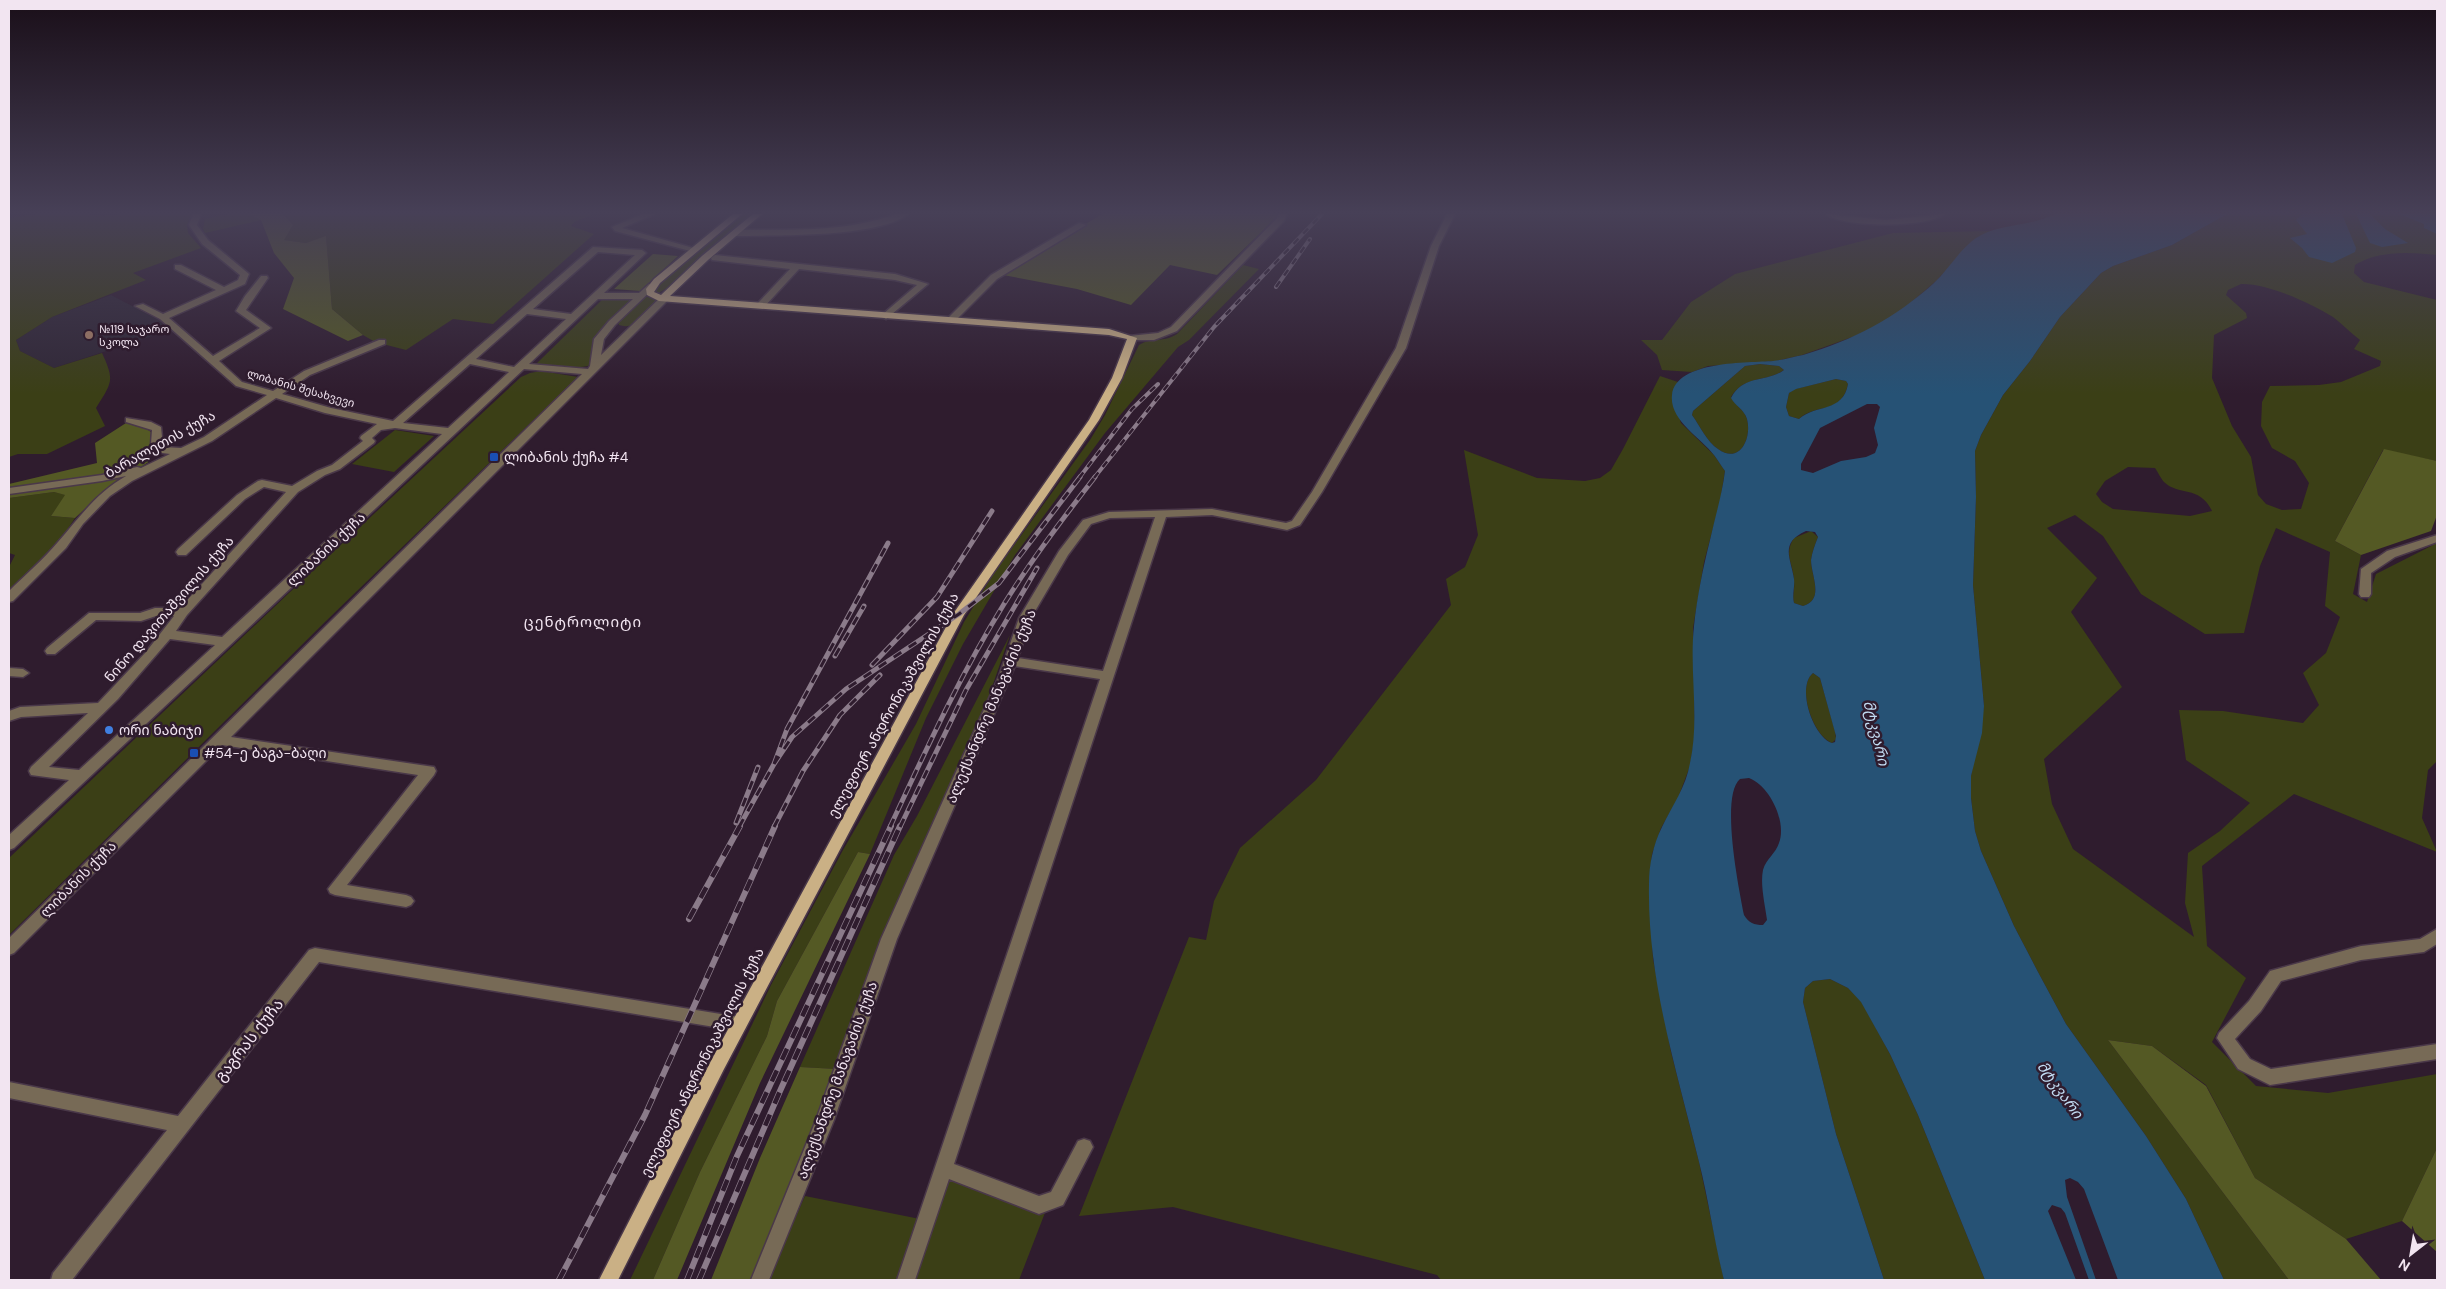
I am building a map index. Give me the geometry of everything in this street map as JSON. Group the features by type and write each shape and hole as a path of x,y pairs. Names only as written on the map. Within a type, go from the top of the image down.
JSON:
{"main road":[{"path":"665,274 652,286 650,293 665,298 1109,332 1132,338"},
{"path":"665,298 666,294 687,274"},
{"name":"ელეფთერ ანდრონიკაშვილის ქუჩა","path":"608,1280 739,1024 959,614 1094,420 1117,378 1132,338"}],"street":[{"path":"192,274 225,291"},
{"path":"163,317 225,291 242,282 246,274"},
{"name":"ნინო დავითაშვილის ქუჩა","path":"83,776 36,771 116,694 168,634 183,612 294,490 341,464 370,441 365,438 378,427 395,425 568,274"},
{"name":"ლიბანის ქუჩა","path":"9,844 619,274"},
{"path":"761,305 789,274"},
{"path":"867,274 895,277 924,284 886,316"},
{"path":"951,320 999,274"},
{"path":"1132,338 1166,335 1227,274"},
{"name":"ალექსანდრე მანაგაძის ქუჩა","path":"760,1280 825,1120 889,939 962,779 1011,660 1025,618 1063,554 1087,522 1109,515 1212,512 1287,527 1296,523 1317,492 1401,348 1426,274"},
{"path":"214,360 266,328 242,311 248,298 264,278"},
{"path":"469,361 520,368 592,369 599,339 612,323 652,286"},
{"path":"596,296 640,296"},
{"name":"ლიბანის ქუჩა","path":"9,948 665,298"},
{"name":"ლიბანის შესახვევი","path":"140,306 163,317 239,384 329,411 395,425 451,432"},
{"path":"527,311 574,317"},
{"path":"612,323 611,326 618,330 637,326"},
{"name":"ბარალეთის ქუჩა","path":"9,598 62,545 106,494 180,451 208,439 307,373 382,342"},
{"path":"130,420 147,424 157,430 156,444 160,450 180,451"},
{"path":"9,491 102,478 156,464"},
{"path":"182,552 241,497 262,484 294,490"},
{"path":"906,1280 1162,513"},
{"path":"2365,594 2365,572 2391,554 2437,538"},
{"path":"52,651 93,616 141,617 155,612 183,612"},
{"path":"168,634 226,642"},
{"path":"1011,660 1108,676"},
{"path":"9,672 23,672"},
{"path":"9,716 20,712 101,708"},
{"path":"220,740 429,771 335,889 406,901"},
{"path":"2437,935 2424,945 2361,953 2276,976 2255,1006 2225,1038 2244,1064 2270,1076 2437,1052"},
{"name":"გაგრას ქუჩა","path":"60,1280 315,955 739,1024"},
{"path":"9,1090 182,1125"},
{"path":"944,1169 1039,1205 1057,1199 1084,1147"}],"shaded area":[{"name":"№119 საჯარო სკოლა","path":"111,295 159,320 168,331 54,368 20,351 16,340 52,317"}],"green space":[{"path":"9,274 135,274 146,280 52,317 16,340 20,351 54,368 102,353 109,370 110,381 106,392 96,408 105,426 47,454 18,454 9,457"},
{"path":"291,274 329,274 332,309 363,335 348,341 283,309 294,278"},
{"path":"329,274 549,274 493,324 453,319 406,350 375,342 363,335 332,309"},
{"path":"631,274 658,274 640,291 614,289"},
{"path":"671,274 684,274 660,292 658,296 655,293 656,289"},
{"path":"1161,274 1131,305 1077,289 1003,275"},
{"path":"1234,274 1254,274 1189,340 1178,347 1105,433 1015,555 963,644 926,718 870,854 858,852 777,1001 767,1036 700,1172 653,1280 630,1280 771,985 843,850 916,724 964,622 994,573 1090,440 1105,415 1139,345 1177,334"},
{"path":"1735,274 1942,274 1902,310 1882,323 1855,336 1802,355 1776,361 1708,366 1692,372 1662,370 1657,355 1641,340 1662,340 1691,302"},
{"path":"2100,274 2355,274 2364,282 2437,300 2437,461 2383,450 2335,541 2361,555 2353,594 2367,602 2376,574 2437,543 2437,761 2428,770 2422,818 2437,852 2294,794 2202,866 2207,946 2246,978 2212,1042 2256,1086 2328,1093 2437,1074 2437,1148 2402,1221 2346,1239 2255,1178 2206,1085 2152,1046 2108,1040 2289,1280 2224,1280 2186,1199 2146,1136 2066,1024 2014,926 1981,851 1975,831 1971,798 1971,776 1984,706 1973,585 1976,497 1975,451 1981,435 2003,395 2030,361 2060,317","holes":["2241,284 2275,290 2301,300 2333,317 2360,340 2354,349 2381,361 2380,366 2341,382 2319,385 2270,386 2262,402 2261,426 2272,448 2295,461 2309,483 2301,509 2282,510 2266,504 2258,495 2251,457 2232,426 2212,378 2214,335 2247,318 2246,313 2226,295 2228,290","2128,467 2155,468 2164,482 2176,489 2201,497 2212,511 2190,516 2113,509 2102,502 2096,494 2105,481","2075,515 2103,536 2141,594 2205,634 2244,633 2260,566 2276,528 2330,552 2325,606 2340,617 2326,653 2303,673 2319,705 2303,723 2223,711 2179,710 2186,760 2250,803 2220,831 2188,853 2185,903 2194,937 2073,849 2052,804 2044,759 2122,687 2071,612 2097,578 2047,528"]},
{"path":"646,294 648,297 660,301 636,323 625,326 619,325 618,322"},
{"path":"605,297 631,300 598,333 593,361 588,366 574,368 536,364"},
{"path":"1760,364 1779,366 1784,370 1742,385 1731,397 1746,416 1748,434 1743,447 1738,452 1733,454 1726,453 1714,446 1707,438 1692,415 1693,411 1745,366"},
{"path":"541,371 578,377 326,621 9,935 9,858 521,377"},
{"path":"1660,376 1678,382 1672,395 1681,423 1714,455 1725,471 1720,502 1704,562 1693,628 1695,735 1690,766 1678,798 1661,828 1652,854 1649,883 1653,959 1671,1052 1699,1162 1724,1280 1441,1280 1437,1275 1173,1207 1079,1216 1189,937 1206,940 1214,901 1240,848 1316,780 1451,605 1446,579 1465,567 1478,535 1464,450 1537,478 1585,481 1600,478 1611,470"},
{"path":"1836,379 1846,381 1848,384 1845,394 1840,400 1827,407 1805,414 1799,419 1789,416 1786,407 1789,393 1795,389"},
{"path":"126,423 142,426 151,432 150,461 103,492 75,518 51,516 65,495 54,492 9,498 9,484 97,463 95,443"},
{"path":"395,430 434,436 394,472 352,464"},
{"path":"2384,449 2437,461 2437,515 2431,531 2361,555 2335,541"},
{"path":"54,492 66,495 51,516 75,518 55,548 9,592 9,567 15,555 9,553 9,498"},
{"path":"1811,531 1818,537 1811,560 1815,593 1810,603 1803,606 1794,603 1794,576 1789,549 1794,538"},
{"path":"1010,635 971,748 837,1069 800,1067 894,855 917,816"},
{"path":"1813,673 1820,678 1835,731 1836,739 1832,743 1825,739 1819,731 1809,711 1806,689 1808,680"},
{"path":"858,852 870,854 760,1083 677,1280 653,1280 700,1172 767,1036 777,1001"},
{"path":"1830,979 1848,988 1861,1001 1890,1054 1918,1115 1985,1280 1884,1280 1836,1134 1803,1002 1805,988 1813,981"},
{"path":"2108,1040 2152,1046 2206,1086 2255,1178 2346,1239 2381,1280 2289,1280"},
{"path":"800,1067 837,1069 751,1280 711,1280 760,1158"},
{"path":"2437,1148 2437,1252 2402,1221"},
{"path":"952,1169 1048,1205 1019,1280 916,1280"},
{"path":"805,1196 920,1219 896,1280 768,1280"}],"water":[{"name":"მტკვარი","path":"1942,274 2100,274 2060,317 2030,361 2003,395 1981,435 1975,451 1976,497 1973,585 1984,706 1982,733 1971,776 1971,798 1975,831 1981,851 2014,926 2066,1024 2146,1136 2186,1199 2224,1280 2118,1280 2084,1189 2078,1182 2070,1178 2065,1180 2067,1197 2096,1280 2089,1280 2065,1213 2061,1208 2052,1205 2048,1211 2076,1280 1985,1280 1918,1115 1890,1054 1861,1002 1848,988 1830,979 1813,981 1805,988 1803,1002 1836,1134 1884,1280 1724,1280 1703,1177 1673,1059 1658,990 1650,919 1649,877 1654,848 1662,827 1682,788 1688,772 1693,746 1693,643 1695,615 1725,471 1715,457 1675,413 1672,395 1677,384 1686,375 1699,369 1732,363 1773,361 1803,355 1857,335 1904,307","holes":["1760,364 1779,366 1784,370 1777,374 1749,382 1736,390 1731,398 1746,416 1748,434 1743,447 1738,452 1733,454 1726,453 1714,446 1692,415 1693,411 1745,366","1836,379 1846,381 1848,384 1845,393 1835,404 1805,414 1799,419 1789,416 1786,407 1789,393 1796,389","1867,404 1877,404 1880,407 1874,428 1878,445 1875,453 1866,457 1841,461 1813,473 1801,470 1801,464 1820,428","1806,531 1815,532 1818,537 1811,560 1815,586 1814,598 1810,603 1803,606 1794,603 1794,579 1789,552 1792,541","1813,673 1820,678 1836,736 1835,742 1832,743 1825,739 1813,722 1807,700 1806,689 1808,680","1749,778 1757,782 1764,789 1775,806 1781,825 1779,843 1763,870 1762,888 1767,920 1763,925 1752,923 1744,915 1738,885 1731,823 1731,804 1734,789 1740,779"]}],"railway":[{"path":"1094,478 1214,327 1265,274"},
{"path":"1276,287 1285,274"},
{"path":"1079,478 1132,409 1158,384"},
{"path":"774,764 792,737 846,689 959,614 999,583 1080,477"},
{"path":"890,827 916,770 988,631 1036,555 1095,477"},
{"path":"872,665 937,597 992,511"},
{"path":"774,764 787,729 888,543"},
{"path":"900,827 966,690 1037,568"},
{"path":"835,656 864,606"},
{"path":"774,827 803,771 840,715 880,675"},
{"path":"739,827 774,764"},
{"path":"736,823 758,767"},
{"path":"689,919 740,826"},
{"path":"559,1280 645,1115 775,826"},
{"path":"687,1280 737,1156 891,826"},
{"path":"699,1280 780,1091 900,826"}],"place":[{"name":"№119 საჯარო სკოლა","path":"89,335"},
{"name":"ლიბანის ქუჩა #4","path":"494,457"},
{"name":"ორი ნაბიჯი","path":"109,730"},
{"name":"#54-ე ბაგა-ბაღი","path":"194,753"}],"district":[{"name":"ცენტროლიტი","path":"583,622"}]}
